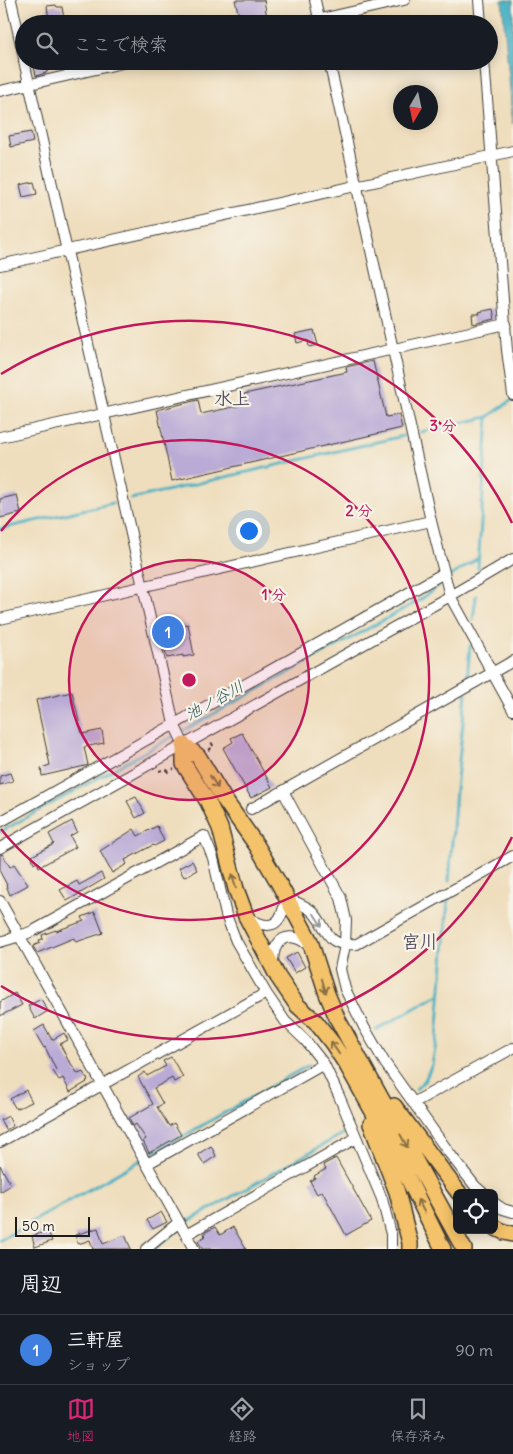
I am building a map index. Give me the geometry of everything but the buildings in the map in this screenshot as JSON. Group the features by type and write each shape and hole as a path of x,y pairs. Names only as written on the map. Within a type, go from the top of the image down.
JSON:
{"highway":[{"path":"179,735 198,756 224,799 258,846 310,941 326,994 358,1070 390,1142 443,1249"},
{"path":"179,735 184,764 208,802 220,828 236,889 246,916 273,968 297,1005 316,1022 333,1044 358,1070 456,1189"},
{"path":"358,1070 397,1192 410,1249"},
{"path":"358,1070 464,1249"},
{"path":"498,1229 513,1234"}],"street":[{"path":"11,0 15,18"},
{"path":"315,0 318,15"},
{"path":"347,15 404,0"},
{"path":"479,0 480,15"},
{"path":"26,70 142,586 179,735"},
{"path":"0,91 92,70"},
{"path":"330,70 431,521 450,596 513,710"},
{"path":"485,70 507,350 513,396"},
{"path":"0,265 513,152"},
{"path":"0,437 506,324"},
{"path":"0,619 431,521"},
{"path":"0,822 179,735 450,596 513,559"},
{"path":"0,848 179,735 444,573"},
{"path":"251,809 513,661"},
{"path":"282,791 341,898 346,920 345,945 340,969 345,989 385,1063 450,1154 478,1189"},
{"path":"0,942 33,930 204,836 213,858 226,915 236,941 266,994 285,1021 305,1040 324,1064 339,1096 382,1199 391,1234 392,1249"},
{"path":"246,916 258,924 266,926 274,924 280,920 284,912 286,898 313,912 329,938 345,945 357,944 513,856"},
{"path":"0,901 194,1249"},
{"path":"273,968 274,951 277,944 284,938 300,939 315,954"},
{"path":"0,1142 266,994"},
{"path":"414,1103 513,1048"},
{"path":"147,1164 324,1064"},
{"path":"186,1235 356,1138"},
{"path":"498,1205 513,1212"},
{"path":"146,1249 179,1222"}],"path":[{"path":"206,751 214,747 211,742"},
{"path":"166,769 169,772 174,769"}],"water":[{"path":"502,0 513,0 513,124"}],"waterway":[{"path":"421,432 488,417 512,400"},
{"name":"池ノ谷川","path":"478,568 488,417"},
{"path":"131,499 403,436"},
{"path":"0,529 113,503"},
{"name":"池ノ谷川","path":"448,578 478,558"},
{"name":"池ノ谷川","path":"0,832 420,600 438,586"},
{"path":"473,620 476,596"},
{"path":"467,680 470,646"},
{"path":"449,881 466,693"},
{"path":"416,1089 425,1080 432,1065 437,1038 448,900"},
{"path":"376,1030 440,994"},
{"path":"0,1240 309,1065"},
{"path":"154,1249 189,1221 344,1133"}],"place":[{"name":"三軒屋","path":"168,632"}],"district":[{"name":"水上","path":"232,398"},
{"name":"宮川","path":"420,941"}]}
